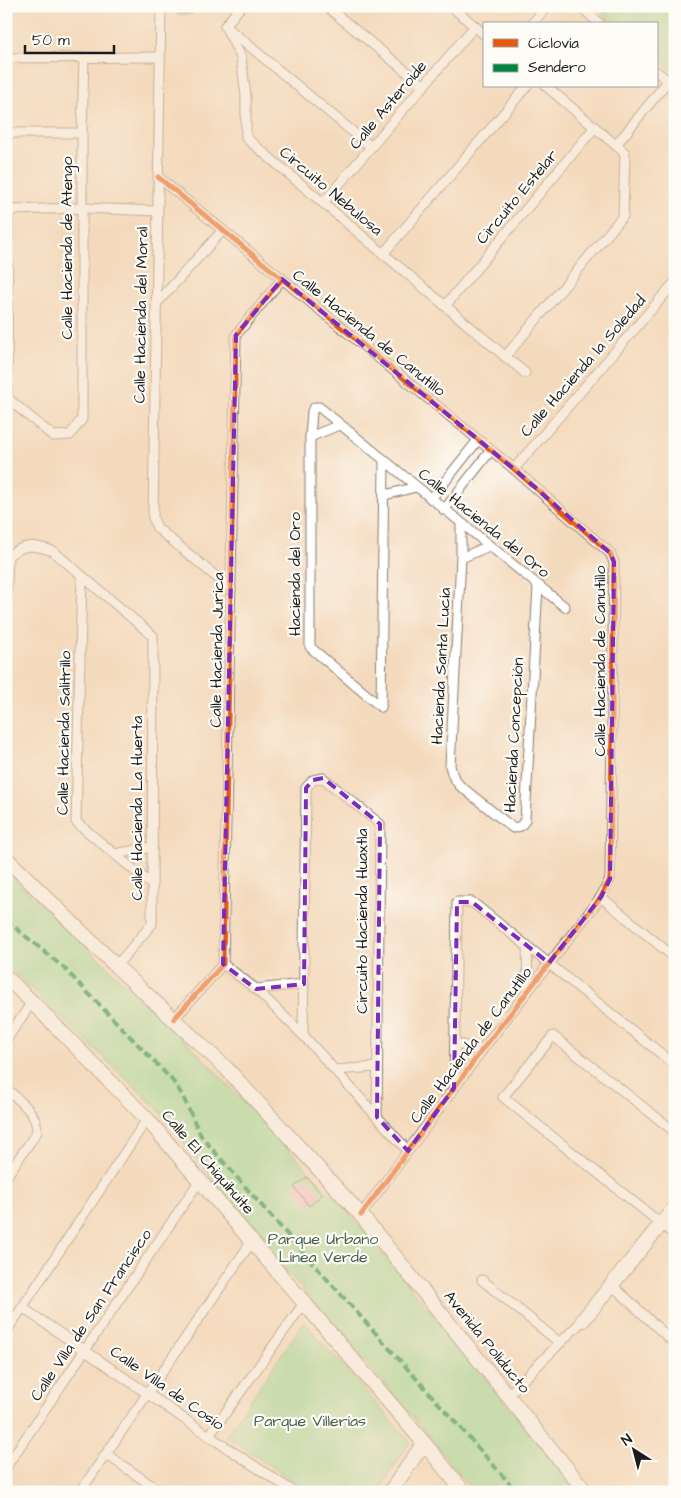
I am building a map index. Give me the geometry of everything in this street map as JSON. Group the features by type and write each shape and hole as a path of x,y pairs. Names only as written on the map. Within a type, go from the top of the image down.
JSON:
{"main road":[{"name":"Avenida Poliducto","path":"6,858 116,966 226,1068 361,1215 586,1492"},
{"name":"Calle El Chiquihuite","path":"6,978 147,1119 464,1492"},
{"path":"583,1320 675,1207"},
{"path":"390,1492 424,1443"}],"street":[{"name":"Calle Hacienda del Moral","path":"161,6 153,518 157,528 231,589"},
{"path":"241,6 225,26 371,147"},
{"path":"326,6 424,86"},
{"path":"451,6 483,33"},
{"path":"534,22 547,6"},
{"path":"584,8 598,22"},
{"name":"Circuito Nebulosa","path":"225,26 241,57 246,96 246,138 383,254 525,88"},
{"name":"Calle Asteroide","path":"323,204 475,26"},
{"name":"Calle Hacienda de Atengo","path":"7,398 53,436 70,435 82,419 82,134 84,57"},
{"path":"6,58 160,57"},
{"path":"616,145 671,84 658,73"},
{"path":"505,357 623,216 625,153 548,88"},
{"name":"Circuito Estelar","path":"445,306 595,127"},
{"path":"6,133 82,134"},
{"name":"Calle Hacienda de Canutillo","path":"158,176 514,469 610,553 614,562 610,879 601,897 482,1050 361,1215"},
{"path":"7,398 7,211 83,208 157,211"},
{"path":"156,304 223,230"},
{"path":"383,254 525,373"},
{"name":"Calle Hacienda Jurica","path":"223,964 236,335 282,278"},
{"name":"Calle Hacienda la Soledad","path":"514,469 675,282"},
{"name":"Hacienda del Oro","path":"315,407 319,407 384,462 381,706 310,648 310,437 312,411 315,407"},
{"path":"310,437 340,425"},
{"path":"431,499 478,440"},
{"path":"444,510 490,450"},
{"name":"Calle Hacienda del Oro","path":"384,462 565,608"},
{"path":"384,496 416,487"},
{"name":"Hacienda Santa Lucía","path":"453,776 450,766 461,558 461,524"},
{"path":"6,605 8,556 17,548 29,546 52,552 82,576"},
{"path":"461,558 489,546"},
{"name":"Calle Hacienda La Huerta","path":"82,576 153,636 152,924 116,966"},
{"name":"Calle Hacienda Salitrillo","path":"82,576 76,822 152,885"},
{"name":"Hacienda Concepción","path":"453,776 459,785 513,828 520,826 525,820 538,586"},
{"name":"Circuito Hacienda Huaxtla","path":"303,1035 306,788 313,780 323,778 380,824 376,1067 377,1117"},
{"path":"115,854 152,847"},
{"path":"601,897 675,958"},
{"path":"454,1088 457,902 472,902 675,1064"},
{"path":"527,945 528,991"},
{"path":"174,1019 223,964 256,989 303,1035 408,1152"},
{"path":"256,989 304,984"},
{"path":"6,1040 32,1002"},
{"path":"675,1132 553,1036 503,1097 675,1235"},
{"path":"455,1043 482,1050"},
{"path":"334,1070 376,1067"},
{"path":"6,1088 34,1116 37,1124 37,1132 6,1177"},
{"path":"6,1332 147,1119"},
{"name":"Calle Villa de San Francisco","path":"6,1467 200,1180"},
{"path":"80,1492 252,1241"},
{"path":"482,1280 560,1343"},
{"path":"612,1285 675,1344"},
{"path":"209,1436 304,1303"},
{"name":"Calle Villa de Cosío","path":"23,1308 294,1492"},
{"path":"508,1395 583,1320"},
{"path":"106,1454 162,1492"}],"highlighted area":[{"path":"282,279 514,469 610,553 614,562 610,879 601,897 549,963 472,902 457,902 454,1088 408,1151 377,1117 380,824 323,778 313,780 306,788 304,984 256,989 223,964 236,335"}],"green space":[{"path":"178,6 195,6 192,14 177,14"},
{"path":"675,6 675,72 658,59 658,22 611,22 605,17 602,11 606,7"},
{"name":"Parque Urbano Línea Verde","path":"6,871 193,1048 355,1220 579,1492 473,1492 431,1438 256,1236 157,1108 6,965"},
{"name":"Parque Villerías","path":"304,1322 410,1442 378,1492 309,1492 226,1436"}],"building":[{"path":"307,1177 322,1195 309,1206 294,1187"}],"marked path":[{"path":"6,920 64,968 171,1079 180,1092 202,1137 517,1492"}],"cycle path":[{"path":"158,177 514,469 610,553 614,562 610,879 601,897 482,1050 361,1215"},
{"path":"174,1019 223,964 236,335 282,279"}]}
